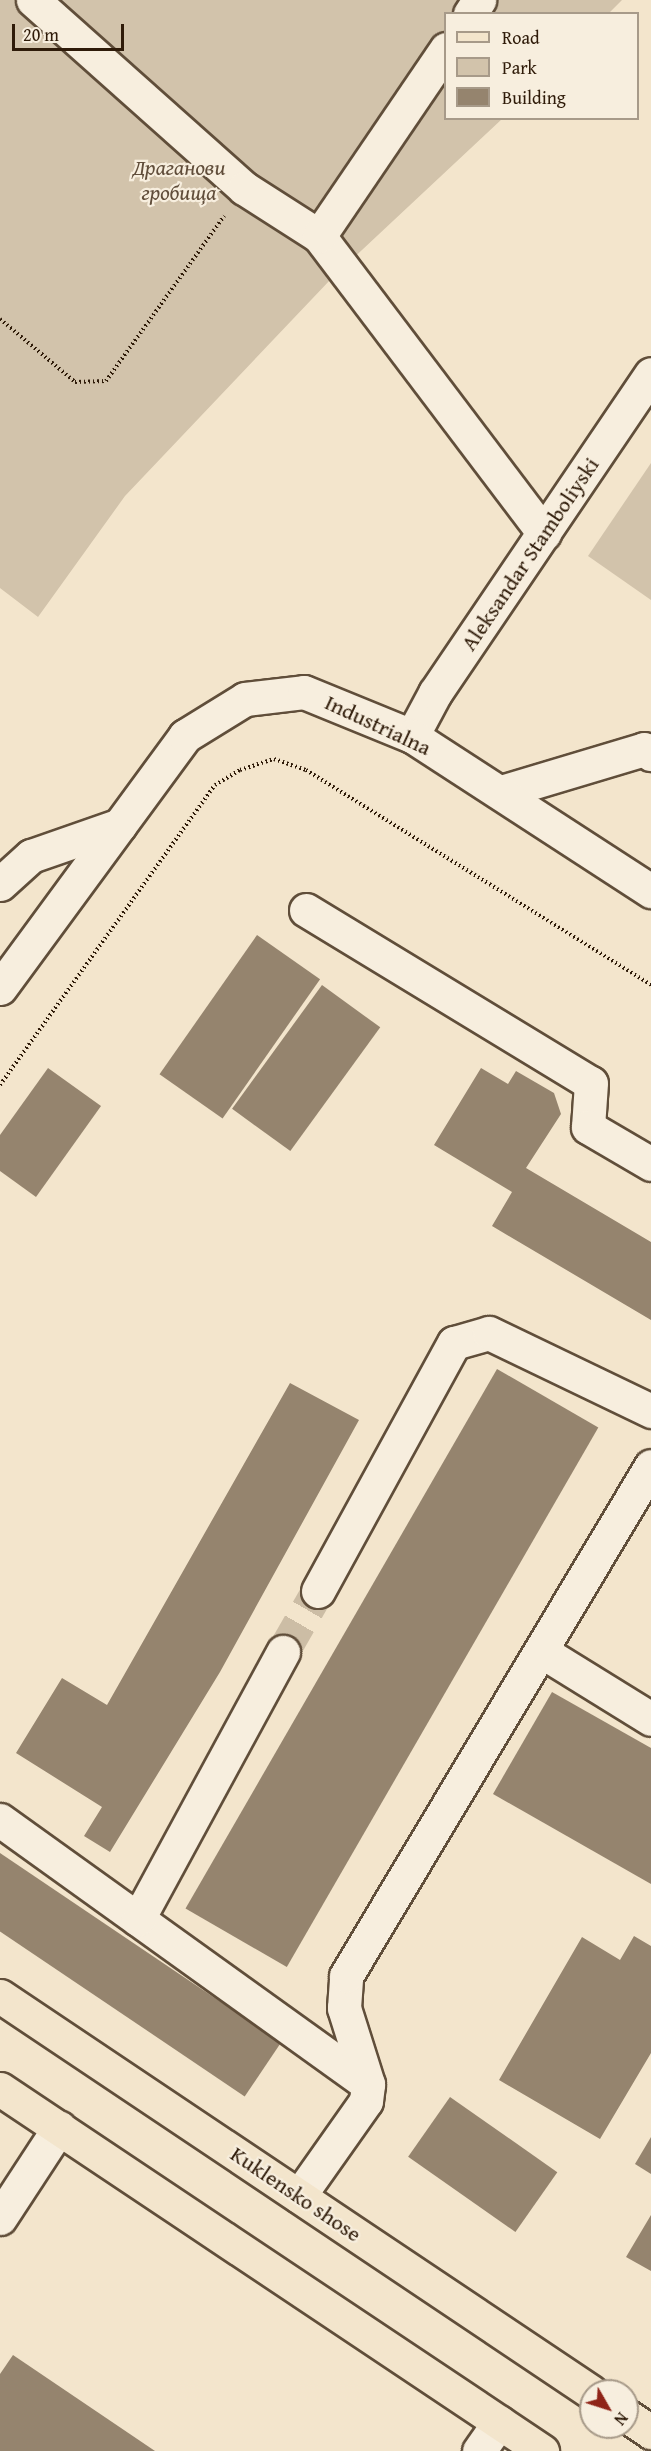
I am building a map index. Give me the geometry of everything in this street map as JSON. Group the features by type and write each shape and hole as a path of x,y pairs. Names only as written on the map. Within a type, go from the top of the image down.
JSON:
{"main road":[{"name":"Kuklensko shose","path":"0,1996 579,2384"},
{"path":"0,2089 542,2451"}],"street":[{"path":"33,0 244,188 319,236 544,534"},
{"path":"319,236 444,52"},
{"name":"Aleksandar Stamboliyski","path":"412,736 435,693 651,374"},
{"name":"Industrialna","path":"0,988 185,736 245,699 304,692 412,736 651,891"},
{"path":"501,792 644,749 651,754"},
{"path":"0,884 31,856 120,825"},
{"path":"306,910 591,1083 588,1127 651,1164"},
{"path":"318,1591 454,1343 489,1333 651,1411"},
{"path":"298,2196 366,2102 368,2084 344,2008 346,1976 651,1466"},
{"path":"541,1651 651,1719"},
{"path":"138,1919 283,1652"},
{"path":"0,1820 368,2084"},
{"path":"0,2218 59,2128"},
{"path":"479,2451 499,2422"}],"path":[{"path":"0,319 75,382 106,381 244,188"}],"green space":[{"name":"Драганови гробища","path":"0,0 622,0 610,12 444,12 444,120 501,120 331,279 125,496 38,617 0,588"},
{"path":"651,463 651,600 588,556"}],"building":[{"path":"257,935 320,979 223,1118 159,1074"},
{"path":"322,985 380,1027 290,1151 232,1109"},
{"path":"48,1068 101,1106 36,1197 0,1171 0,1135"},
{"path":"481,1068 508,1084 516,1071 554,1093 561,1114 526,1168 651,1242 651,1320 492,1226 512,1192 434,1145"},
{"path":"497,1369 598,1428 287,1967 186,1909"},
{"path":"290,1383 359,1420 220,1672 110,1852 84,1836 102,1807 16,1753 62,1678 107,1705"},
{"path":"552,1692 651,1748 651,1884 493,1794"},
{"path":"0,1853 281,2043 245,2096 0,1931"},
{"path":"634,1936 651,1946 651,2053 600,2139 499,2080 582,1937 620,1960"},
{"path":"450,2097 557,2172 515,2232 408,2157"},
{"path":"651,2137 651,2174 635,2164"},
{"path":"651,2215 651,2271 626,2257"},
{"path":"13,2355 155,2451 0,2451 0,2374"}],"tunnel":[{"path":"283,1652 318,1591"}]}
